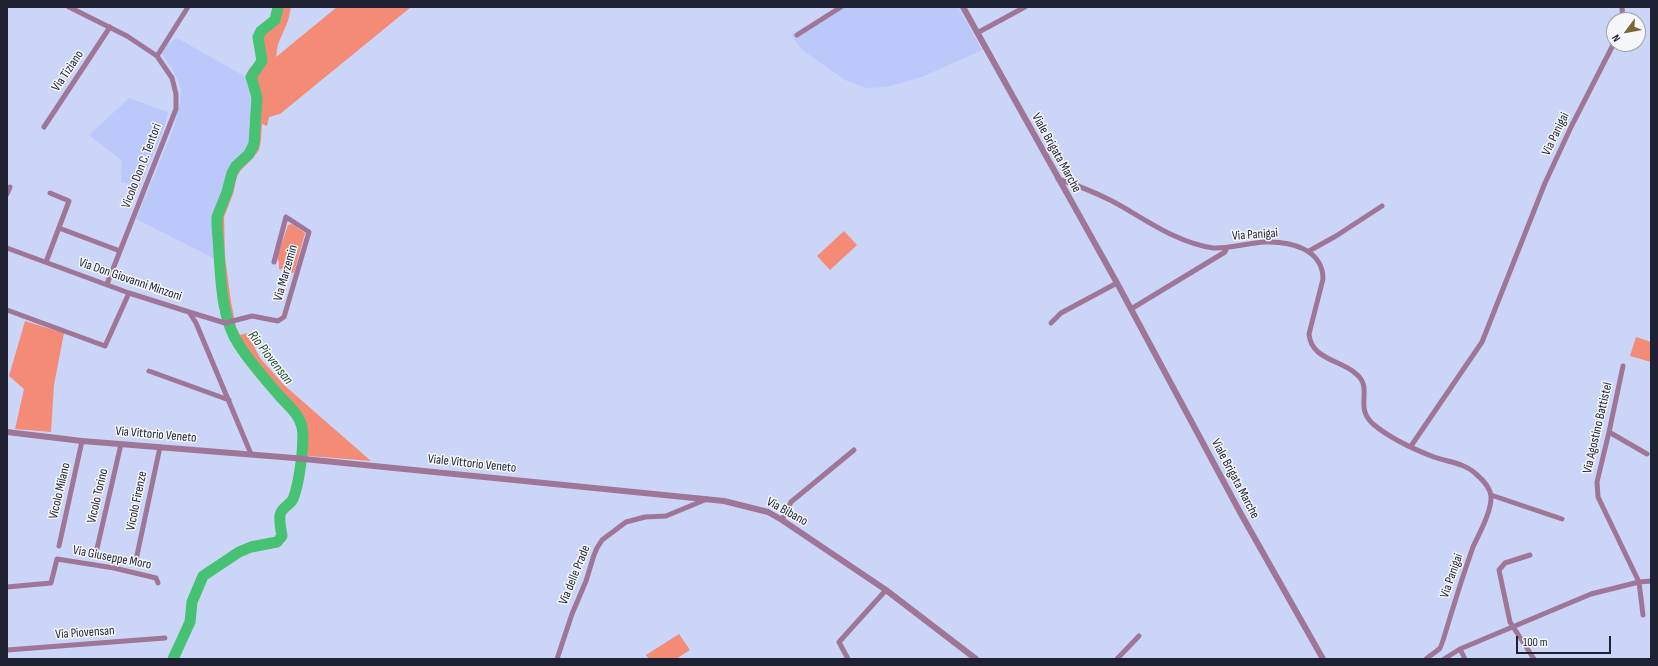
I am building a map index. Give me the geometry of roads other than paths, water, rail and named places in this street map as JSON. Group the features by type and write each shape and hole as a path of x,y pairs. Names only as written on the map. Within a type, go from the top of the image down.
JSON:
{"street":[{"path":"69,7 148,49 157,56 188,7"},
{"path":"797,34 841,7"},
{"name":"Viale Brigata Marche","path":"963,7 1117,283 1241,514 1323,659"},
{"path":"977,33 1025,7"},
{"name":"Via Tiziano","path":"44,127 110,28"},
{"name":"Via Panigai","path":"1411,446 1482,342 1545,183 1571,127 1609,52"},
{"name":"Vicolo Don C. Tentori","path":"106,284 176,109 176,94 172,78 157,56"},
{"name":"Via Panigai","path":"1058,179 1083,187 1168,233 1201,246 1221,248 1274,242 1293,245 1309,251"},
{"path":"7,194 10,188"},
{"path":"46,262 69,201 50,193"},
{"path":"1382,206 1309,251 1318,260 1322,266 1323,272 1323,286 1309,334 1312,345 1318,353 1359,376 1364,386 1363,406 1368,418 1389,435 1436,457 1465,466 1472,470 1482,480 1491,495 1562,519"},
{"name":"Via Marzemin","path":"189,312 225,324 252,316 278,320 284,317 309,232 286,217 274,262"},
{"path":"59,228 120,251"},
{"name":"Via Don Giovanni Minzoni","path":"7,248 189,312 196,323 251,454"},
{"path":"1131,309 1226,250"},
{"path":"1051,323 1062,313 1117,283"},
{"path":"7,310 105,346 129,292"},
{"name":"Via Agostino Battistel","path":"1623,366 1597,482 1597,490 1598,496 1640,582 1643,615"},
{"path":"149,371 229,400"},
{"name":"Via Vittorio Veneto","path":"7,432 121,444 304,459"},
{"path":"1609,432 1647,454"},
{"name":"Vicolo Milano","path":"59,546 82,440"},
{"name":"Vicolo Torino","path":"96,554 121,444"},
{"name":"Vicolo Firenze","path":"136,560 160,447"},
{"path":"782,520 791,502 854,450"},
{"name":"Viale Vittorio Veneto","path":"304,459 637,491"},
{"name":"Via Bibano","path":"637,491 724,500 768,512 886,590 976,659"},
{"name":"Via Panigai","path":"1440,648 1468,563 1488,510 1491,495"},
{"name":"Via delle Prade","path":"557,659 594,555 602,540 626,522 645,517 666,516 707,499"},
{"path":"1530,555 1505,563 1499,570 1510,622 1534,659"},
{"name":"Via Giuseppe Moro","path":"7,587 51,583 57,558 114,568 156,578 158,583"},
{"path":"1426,659 1440,648 1444,659 1460,649 1591,594 1640,582 1651,581"},
{"path":"848,659 839,642 886,590"},
{"path":"1117,659 1139,636"},
{"name":"Via Piovensan","path":"7,650 164,638"},
{"path":"1460,649 1465,659"}],"waterway":[{"name":"Rio Piovensan","path":"173,659 190,622 192,602 203,576 239,552 251,547 277,542 282,536 280,515 284,508 293,499 299,474 303,434 298,417 252,364 232,333 227,319 222,288 217,227 217,217 227,192 232,173 236,166 249,154 254,144 257,97 251,77 262,61 258,37 261,31 275,20 278,7"}]}
